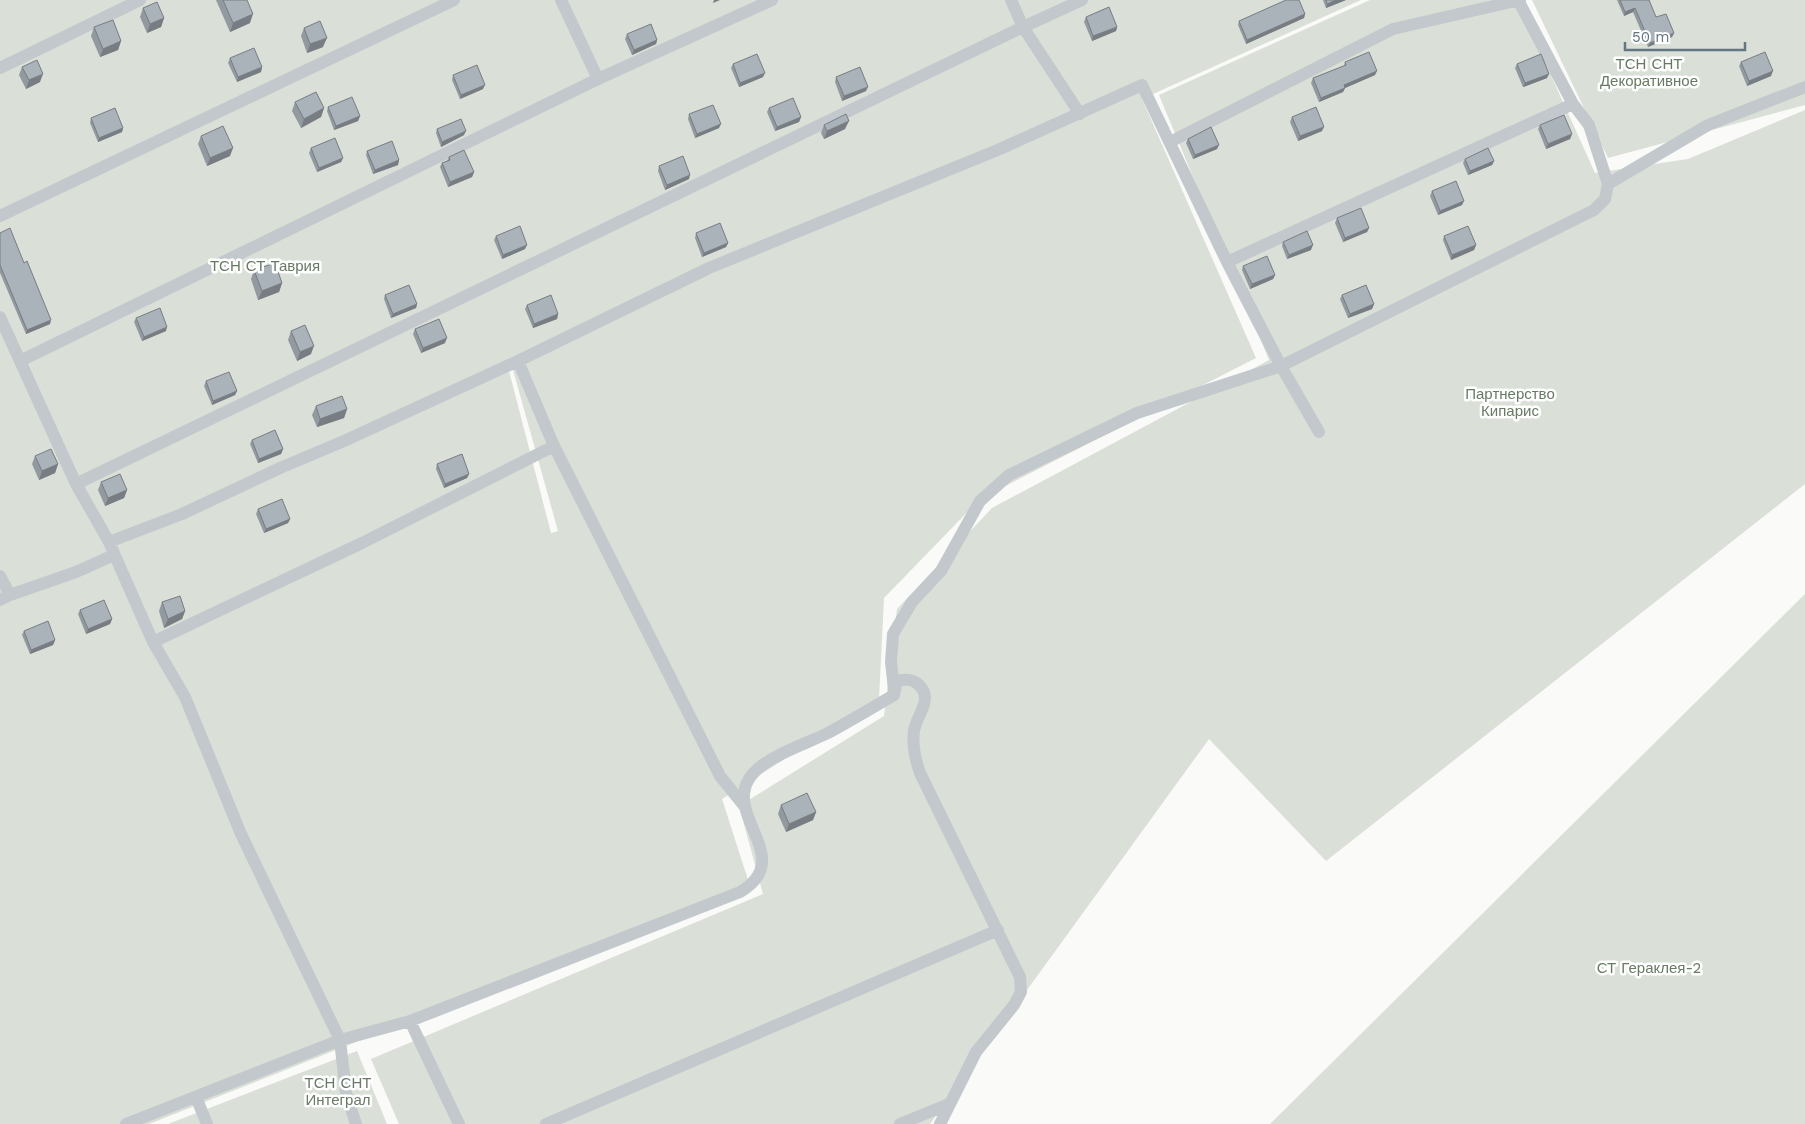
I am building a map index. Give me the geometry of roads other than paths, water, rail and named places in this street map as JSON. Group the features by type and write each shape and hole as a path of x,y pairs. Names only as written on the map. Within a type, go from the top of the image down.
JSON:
{"street":[{"path":"0,68 140,0"},
{"path":"0,216 454,0"},
{"path":"561,0 598,80"},
{"path":"20,361 598,80 772,0"},
{"path":"1011,0 1023,27 1080,114"},
{"path":"76,484 1082,0"},
{"path":"894,695 891,662 893,634 912,602 941,571 980,502 1009,475 1137,413 1281,366 1594,210 1605,199 1608,184 1589,125 1573,104 1519,0 1393,29 1170,142"},
{"path":"109,542 182,514 280,468 518,362 709,268 1000,149 1142,85 1227,262 1281,366 1319,432"},
{"path":"1608,184 1708,125 1805,87"},
{"path":"1227,262 1573,104"},
{"path":"0,317 76,484 109,542 153,642 185,697 241,834 340,1040 346,1093 356,1124"},
{"path":"518,362 554,446 720,776 745,807"},
{"path":"153,642 362,543 554,446"},
{"path":"0,576 5,598 76,572 114,555"},
{"path":"126,1124 340,1040 410,1021 731,896 750,886 757,879 763,858 745,807 744,793 748,780 756,770 767,762 828,733 894,695 897,681 904,679 916,682 924,691 925,704 914,730 913,752 920,773 1020,977 1021,992 1014,1005 976,1052 940,1124"},
{"path":"546,1124 998,930"},
{"path":"410,1021 459,1124"},
{"path":"196,1096 207,1124"},
{"path":"900,1124 949,1104"}],"park label":[{"name":"ТСН СНТ Декоративное","path":"1649,72"},
{"name":"ТСН СТ Таврия","path":"265,266"},
{"name":"Партнерство Кипарис","path":"1510,402"},
{"name":"СТ Гераклея-2","path":"1649,968"},
{"name":"ТСН СНТ Интеграл","path":"338,1092"}]}
